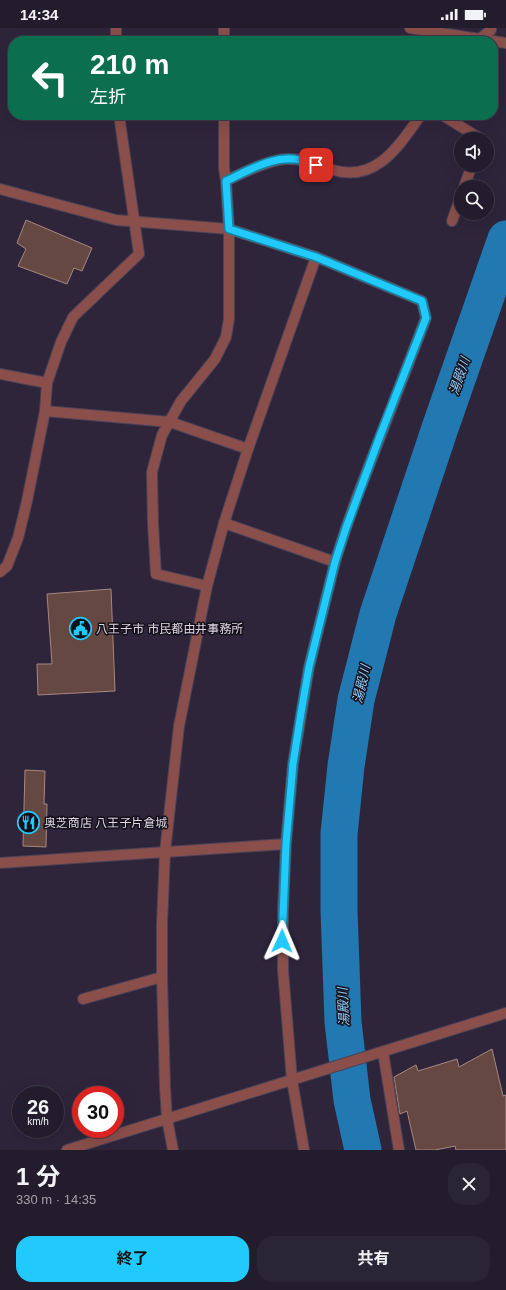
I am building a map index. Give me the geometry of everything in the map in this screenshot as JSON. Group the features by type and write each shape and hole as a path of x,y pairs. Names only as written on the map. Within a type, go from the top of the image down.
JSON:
{"street":[{"path":"410,28 455,36"},
{"path":"483,36 491,30 491,28"},
{"path":"0,572 7,566 18,538 45,411 47,383 61,342 73,317 139,254 120,120"},
{"path":"207,586 156,574 152,472 162,435 181,401 215,360 226,337 229,319 229,229 224,168 224,120"},
{"path":"226,181 259,166 285,159 299,159 339,172 355,173 370,169 382,162 394,151 417,120"},
{"path":"450,120 470,132"},
{"path":"0,189 116,220 229,229 316,257 422,301 426,318 357,498 335,562 309,667 293,764 286,844 283,910 283,970 292,1080 304,1150"},
{"path":"452,221 454,215"},
{"path":"173,1150 167,1119 162,977 162,924 165,852 179,726 207,586 224,523 248,449 316,257"},
{"path":"0,374 47,383"},
{"path":"45,411 170,422 248,449"},
{"path":"224,523 335,562"},
{"path":"0,863 286,844"},
{"path":"83,999 162,977"},
{"path":"67,1150 506,1014"},
{"path":"383,1052 399,1150"}],"building":[{"path":"26,220 92,248 82,271 74,268 67,284 18,266 26,249 17,243"},
{"name":"八王子市 市民都由井事務所","path":"111,589 115,691 38,695 37,664 52,664 47,594"},
{"path":"25,770 45,771 44,804 47,804 46,847 23,846"},
{"path":"492,1049 503,1096 506,1095 506,1150 456,1150 455,1146 435,1150 416,1150 407,1111 400,1114 394,1077 416,1065 418,1071 457,1059 459,1067"}],"waterway":[{"name":"湯殿川","path":"363,1150 352,1100 343,1022 339,910 339,834 346,766 356,700 378,614 440,428 506,239"}],"place":[{"name":"八王子市 市民都由井事務所","path":"81,629"},
{"name":"奥芝商店 八王子片倉城","path":"28,823"}],"route":[{"path":"282,941 286,844 293,764 309,667 335,562 346,528 426,318 422,301 316,257 229,229 226,181 259,166 285,159 299,159 316,165"}]}
